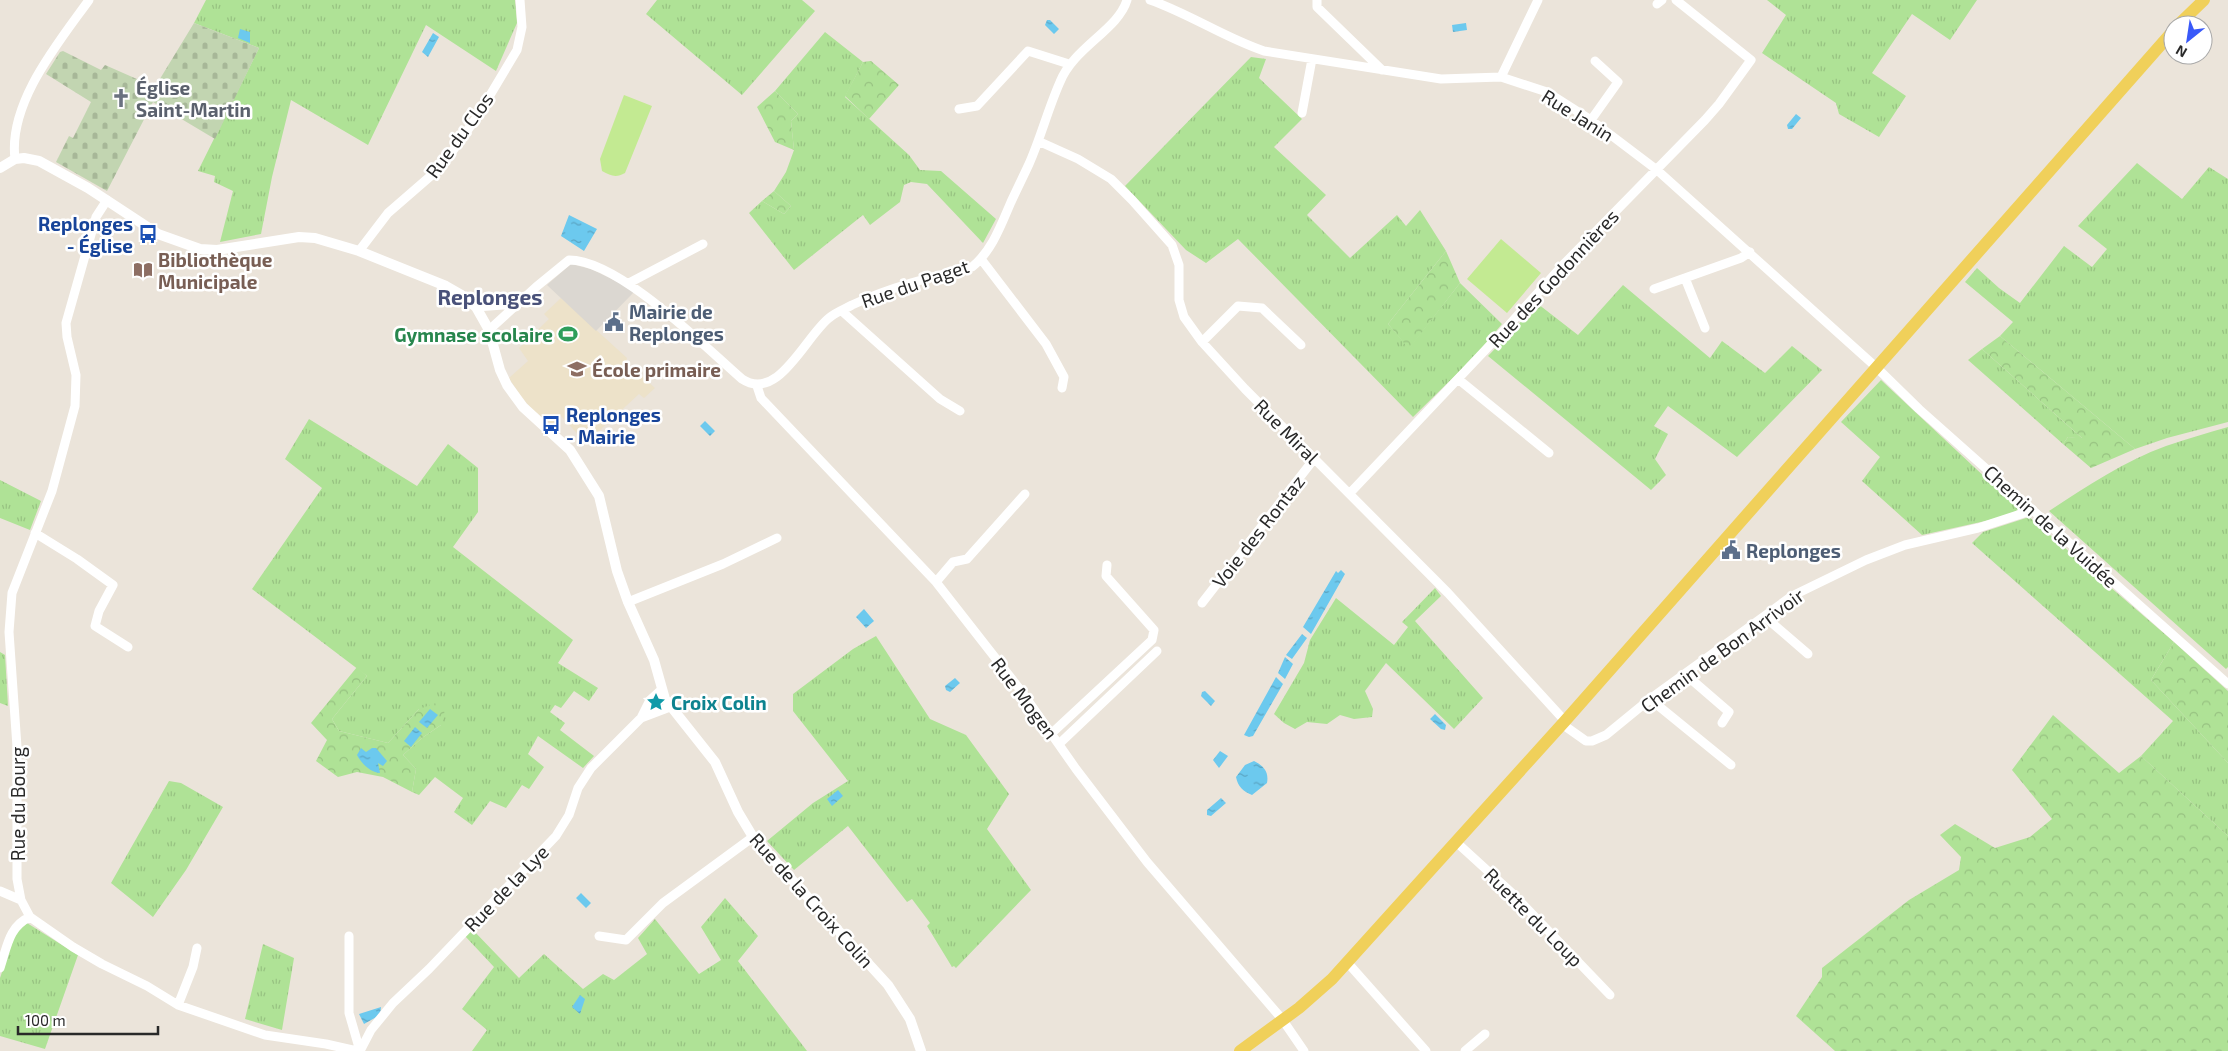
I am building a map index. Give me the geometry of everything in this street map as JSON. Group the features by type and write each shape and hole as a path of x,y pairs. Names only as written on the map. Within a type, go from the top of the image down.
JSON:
{"main road":[{"path":"2188,15 2204,0"},
{"path":"1240,1051 1313,996 1347,962 1563,723 2163,42"}],"street":[{"path":"15,159 15,137 24,103 60,40 89,0"},
{"name":"Rue du Clos","path":"359,251 388,213 441,167 477,116 517,50 522,27 520,0"},
{"name":"Rue du Paget","path":"757,386 769,383 786,369 829,318 843,310 872,296 972,266 981,259 996,236 1038,141 1060,80 1069,64 1117,17 1127,0"},
{"name":"Rue Janin","path":"1150,0 1174,9 1244,44 1264,51 1441,79 1501,77 1547,92 1591,120 1657,170 1876,367"},
{"path":"1317,0 1317,7 1382,70"},
{"path":"1501,77 1538,0"},
{"name":"Rue des Godonnières","path":"1350,493 1562,266 1719,104 1751,60 1676,0"},
{"path":"959,109 977,106 1028,51 1069,64"},
{"path":"1302,113 1312,59"},
{"path":"1591,120 1618,82 1595,61"},
{"name":"Rue Miral","path":"1038,141 1078,159 1111,179 1172,245 1179,265 1179,300 1181,308 1184,317 1202,342 1245,389 1448,593 1563,723"},
{"path":"0,168 15,159 24,158 39,161 107,200 158,234 200,250 217,250 299,238 331,241 446,286 476,307 517,304"},
{"name":"Rue du Bourg","path":"107,200 96,217 66,323 67,337 76,375 75,406 52,491 12,593 9,632 17,746 18,879 21,900 30,916 73,947 178,1005 264,1035 359,1051"},
{"path":"629,283 703,244"},
{"path":"1654,289 1741,258 1750,252"},
{"path":"981,259 1046,344 1064,377 1062,388"},
{"path":"489,330 569,260 584,262 629,283 742,379 757,386"},
{"path":"1685,278 1705,328"},
{"path":"1202,342 1238,306 1262,308 1301,345"},
{"name":"Rue de la Croix Colin","path":"476,307 489,330 500,370 507,385 523,407 570,450 599,496 617,571 628,602 654,660 662,690 670,707 715,762 738,812 753,837 888,985 910,1019 921,1051"},
{"path":"843,310 844,313 940,399 960,411"},
{"name":"Chemin de la Vuidée","path":"1876,367 1919,409 2228,684"},
{"path":"1458,379 1549,452"},
{"name":"Rue Mogen","path":"757,386 761,398 936,582 1147,862 1282,1019 1304,1051"},
{"name":"Voie des Rontaz","path":"1202,603 1314,459"},
{"path":"936,582 953,562 967,559 1025,494"},
{"name":"Chemin de Bon Arrivoir","path":"1563,723 1579,738 1592,741 1615,729 1650,700 1792,596 1866,560 1905,545 1978,528 2033,510"},
{"path":"35,533 77,559 113,585 99,611 94,626 128,647"},
{"path":"628,602 723,564 777,538"},
{"path":"1052,734 1152,640 1154,630 1106,576 1107,565"},
{"path":"1765,617 1808,654"},
{"path":"1059,744 1157,651"},
{"path":"1685,674 1729,712 1722,723"},
{"name":"Rue de la Lye","path":"359,1051 371,1030 393,1003 429,969 556,836 569,815 578,788 591,768 641,718 650,700 662,690"},
{"path":"1650,700 1731,765"},
{"name":"Rue de la Lye","path":"641,718 670,707"},
{"path":"600,936 626,940 663,902 753,837"},
{"name":"Ruette du Loup","path":"1455,841 1512,893 1610,995"},
{"path":"0,891 21,900"},
{"path":"0,968 11,934 19,922 30,916"},
{"path":"349,936 349,1013 359,1051"},
{"path":"178,1005 193,967 197,948"},
{"path":"1347,962 1426,1051"},
{"path":"1465,1051 1485,1034"}],"shaded area":[{"path":"571,264 591,269 634,292 596,331 547,285"},
{"name":"École primaire","path":"561,298 627,358 626,362 655,388 644,398 639,394 586,443 560,415 552,424 534,411 522,398 509,378 528,361 519,348 549,319 544,314"}],"green space":[{"path":"206,0 515,0 517,23 496,71 426,25 368,145 291,100 272,177 261,234 220,242 233,191 214,182 215,176 198,171 259,48 194,23"},
{"path":"657,0 802,0 815,11 742,95 646,14"},
{"path":"1767,0 1977,0 1950,40 1912,14 1872,73 1906,96 1879,137 1839,114 1836,103 1762,53 1786,15"},
{"path":"194,23 259,48 215,139 153,102 107,191 56,162 69,136 73,138 91,102 46,74 60,52 63,51 101,70 105,65 155,87"},
{"path":"825,32 863,62 845,97 909,155 920,170 941,171 996,219 983,243 927,184 911,182 904,185 900,202 870,225 863,215 794,270 749,213 762,201 784,214 791,206 774,191 786,172 794,150 791,121 798,114 775,91"},
{"path":"1251,57 1266,59 1259,78 1302,119 1274,147 1326,195 1307,215 1350,258 1397,215 1406,226 1420,210 1446,251 1388,324 1409,348 1460,283 1502,324 1474,357 1413,417 1238,239 1206,263 1186,250 1125,186"},
{"path":"871,61 899,85 869,119 845,96 863,62"},
{"path":"775,91 798,114 791,121 794,150 775,142 757,107"},
{"path":"624,95 652,106 625,173 614,176 602,171 600,159"},
{"path":"2137,163 2182,199 2209,167 2228,179 2228,422 2167,438 2135,449 2000,336 2013,322 1965,282 1977,268 1999,288 2020,303 2064,246 2092,267 2107,249 2078,226"},
{"path":"774,191 791,206 784,214 762,201"},
{"path":"1501,239 1541,273 1507,313 1467,279"},
{"path":"1446,251 1460,283 1409,349 1388,324"},
{"path":"1623,285 1710,358 1722,341 1765,373 1792,346 1822,370 1737,457 1668,406 1654,426 1668,434 1655,459 1666,475 1651,490 1488,356 1538,304 1578,335"},
{"path":"2000,336 2135,449 2091,468 2063,444 2068,437 2082,438 1982,349"},
{"path":"1982,349 2083,439 2068,437 2063,444 1968,360"},
{"path":"1881,380 2019,509 2008,516 1922,535 1862,481 1880,457 1841,422"},
{"path":"309,419 417,486 448,444 478,468 478,512 453,547 573,640 558,663 598,688 589,701 574,691 561,708 555,705 550,712 565,723 560,730 594,756 583,768 538,736 528,754 544,767 529,789 522,785 506,808 490,801 472,825 454,812 463,798 435,777 419,795 412,792 416,769 403,755 422,738 441,725 419,709 388,743 339,731 332,719 367,676 252,589 322,488 285,459"},
{"path":"2228,427 2228,667 2226,669 2049,511 2135,459 2189,438"},
{"path":"0,480 41,501 30,530 0,518"},
{"path":"2029,517 2174,642 2151,680 2228,763 2228,836 2141,756 2173,721 1972,543 1983,532"},
{"path":"1435,588 1441,596 1415,621 1483,698 1454,729 1386,663 1365,691 1373,709 1372,717 1354,719 1340,715 1327,724 1307,722 1295,729 1284,723 1274,714 1304,663 1310,640 1336,598 1394,645 1408,627 1402,622"},
{"path":"876,636 930,719 966,735 1009,794 987,829 1031,890 956,968 952,967 927,926 930,923 912,899 907,902 848,826 794,870 767,841 813,803 848,781 793,711 793,694 853,649"},
{"path":"2174,642 2228,691 2228,763 2151,680"},
{"path":"0,652 5,655 8,706 0,703"},
{"path":"357,667 367,676 332,719 339,731 388,743 419,709 436,703 445,710 441,725 422,738 403,755 416,769 412,792 383,777 357,772 338,777 316,761 327,740 311,723"},
{"path":"2053,715 2119,773 2141,756 2228,836 2228,1051 1835,1051 1796,1016 1822,977 1822,968 1909,900 1959,870 1961,857 1940,835 1955,824 1995,848 2030,837 2052,819 2012,770"},
{"path":"169,781 181,783 223,807 186,870 153,917 111,883"},
{"path":"725,898 758,936 738,961 807,1051 472,1051 487,1030 462,1009 494,967 465,936 472,929 519,978 544,954 583,989 603,974 614,980 647,954 638,938 655,919 699,974 721,960 701,927"},
{"path":"27,923 78,955 45,1049 0,1036 0,978 15,934"},
{"path":"263,944 294,958 282,1030 245,1019"}],"water":[{"path":"1047,20 1050,20 1059,29 1054,34 1045,25"},
{"path":"1466,23 1467,30 1453,32 1452,25"},
{"path":"240,29 250,32 250,43 238,38"},
{"path":"433,33 439,37 428,57 422,52"},
{"path":"1796,114 1801,118 1792,129 1788,129 1787,125"},
{"path":"569,215 597,229 584,251 561,236"},
{"path":"705,421 715,431 710,436 700,426"},
{"path":"1341,570 1345,574 1311,634 1303,627 1336,571 1338,573"},
{"path":"864,609 874,621 866,628 856,617"},
{"path":"1302,634 1307,638 1292,659 1286,655"},
{"path":"1285,657 1293,664 1285,679 1278,673"},
{"path":"1276,677 1283,684 1253,736 1244,735"},
{"path":"955,678 960,683 950,692 946,690 945,686"},
{"path":"1205,691 1215,701 1211,706 1201,696 1202,692"},
{"path":"430,709 438,715 427,728 419,722"},
{"path":"1435,714 1446,725 1445,730 1441,729 1430,719"},
{"path":"415,727 422,733 411,747 404,741"},
{"path":"361,748 366,752 376,748 387,761 383,766 378,763 380,773 370,769 361,761 357,755"},
{"path":"1220,751 1228,756 1219,768 1213,760"},
{"path":"1254,761 1265,770 1267,783 1252,795 1241,788 1236,777 1245,765"},
{"path":"838,790 843,796 832,806 827,799"},
{"path":"1221,798 1226,803 1211,816 1207,815 1207,810"},
{"path":"581,893 591,903 586,908 576,898"},
{"path":"580,995 585,999 580,1014 572,1007"},
{"path":"381,1007 380,1015 364,1024 359,1014"}],"place":[{"name":"Église Saint-Martin","path":"121,98"},
{"name":"Replonges - Église","path":"148,234"},
{"name":"Bibliothèque Municipale","path":"143,270"},
{"name":"Mairie de Replonges","path":"614,322"},
{"name":"Gymnase scolaire","path":"568,334"},
{"name":"École primaire","path":"577,369"},
{"name":"Replonges - Mairie","path":"551,425"},
{"name":"Replonges","path":"1731,550"},
{"name":"Croix Colin","path":"656,702"}],"district":[{"name":"Replonges","path":"490,296"}]}
